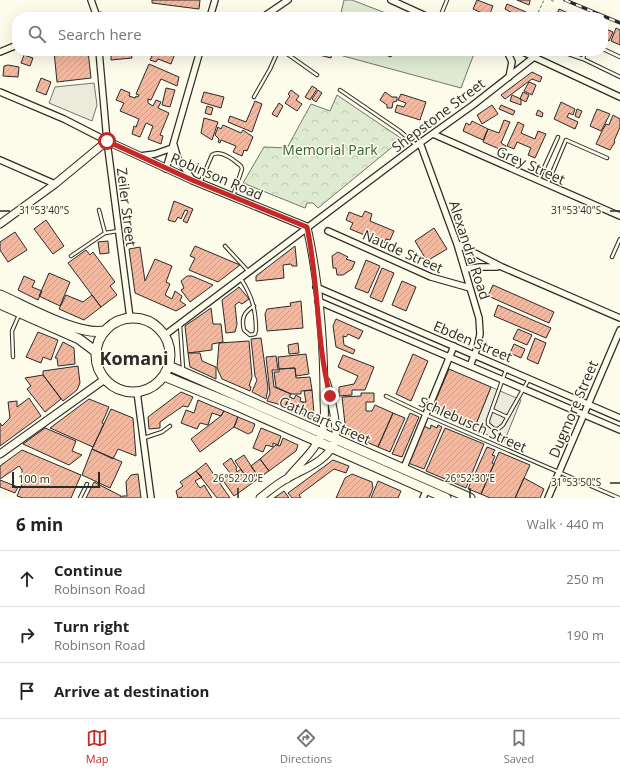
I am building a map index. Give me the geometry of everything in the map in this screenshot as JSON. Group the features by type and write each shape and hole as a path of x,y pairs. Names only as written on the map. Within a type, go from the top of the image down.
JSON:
{"highway":[{"path":"0,295 80,330 96,333 104,331 120,320 140,318 150,322 165,335 170,350 169,366 164,376 152,387 137,392 125,392 114,387 105,380 97,366 96,351 98,341 104,331"},
{"path":"0,304 78,339 96,351"},
{"name":"Cathcart Street","path":"169,366 403,470 470,498"},
{"name":"Cathcart Street","path":"164,376 235,405 317,442 425,494 446,498"}],"street":[{"path":"91,0 94,12"},
{"path":"212,12 216,0"},
{"path":"270,12 288,0"},
{"path":"391,0 417,12"},
{"path":"1,51 12,47"},
{"name":"Zeiler Street","path":"99,56 107,141 130,318"},
{"path":"166,169 199,56"},
{"path":"509,56 512,62 509,77"},
{"path":"534,57 620,97"},
{"name":"Shepstone Street","path":"165,335 534,57"},
{"path":"0,92 64,119 107,141 55,184 0,224"},
{"name":"Grey Street","path":"433,134 620,216"},
{"name":"Robinson Road","path":"107,141 138,157 307,227"},
{"path":"174,141 178,159 192,180"},
{"name":"Alexandra Road","path":"418,144 457,244 479,318 480,326 475,356 470,366"},
{"path":"138,157 155,154 172,148"},
{"path":"0,160 55,184"},
{"path":"287,479 317,442 322,434 324,421 324,375 318,301 307,227"},
{"name":"Naude Street","path":"328,231 431,277 470,288"},
{"path":"457,244 502,268 620,318"},
{"path":"465,269 480,266 502,268"},
{"name":"Ebden Street","path":"316,287 620,418"},
{"name":"Ebden Street","path":"318,301 620,430"},
{"name":"Dugmore Street","path":"548,498 620,330"},
{"path":"403,470 454,346"},
{"path":"260,498 287,479 310,467 331,449 336,440 332,403 324,375"},
{"path":"0,454 105,380"},
{"path":"552,400 556,390"},
{"path":"137,392 151,498"}],"lane":[{"path":"442,12 447,0"},
{"path":"608,51 620,57"},
{"path":"254,97 276,56"},
{"path":"290,56 317,75"},
{"path":"574,56 620,77"},
{"path":"340,90 418,144"},
{"path":"538,181 558,137"},
{"path":"547,185 566,140 607,158"},
{"path":"200,183 212,155 219,153 227,156 241,166 242,169 233,197"},
{"path":"99,210 105,233"},
{"path":"71,256 105,233 118,231"},
{"path":"612,257 620,239"},
{"path":"226,246 250,272"},
{"path":"241,279 251,295 254,306 256,330 255,334 250,335 244,330 243,318 246,312 254,306"},
{"path":"13,357 12,331 20,313"},
{"path":"180,324 183,372"},
{"path":"506,369 488,423 494,429 499,429 529,379"},
{"name":"Schlebusch Street","path":"386,396 426,415 619,498"},
{"path":"492,410 507,417"},
{"path":"143,438 162,432 170,426"},
{"path":"80,498 86,484"}],"path":[{"path":"538,12 544,0"},
{"path":"551,0 555,2"}],"green space":[{"path":"344,0 352,0 383,12 341,12"},
{"path":"343,56 473,56 461,88"},
{"name":"Memorial Park","path":"337,95 402,139 318,208 313,203 307,203 305,208 243,183 264,147 287,148 311,104 330,111"}],"shaded area":[{"path":"94,83 97,105 92,121 49,103 55,87"},
{"path":"491,387 521,400 504,442 474,429"}],"building":[{"path":"152,0 200,0 199,9 152,3"},
{"path":"477,0 493,6 491,12 480,12 473,9"},
{"path":"517,0 530,0 530,1 529,5"},
{"path":"507,4 526,12 510,12 505,9"},
{"path":"559,9 566,12 558,12"},
{"path":"616,28 620,30 620,45 611,41"},
{"path":"608,30 613,32 608,40"},
{"path":"24,56 33,58 30,66 21,63"},
{"path":"54,56 89,56 91,78 57,82"},
{"path":"111,56 132,56 132,58 111,60"},
{"path":"152,56 174,56 171,64 158,59 156,62 150,60"},
{"path":"149,64 179,77 177,86 161,79 151,100 148,99 148,103 153,106 156,100 161,102 158,108 169,113 160,135 163,136 161,144 148,139 153,126 146,123 140,137 132,134 134,126 136,127 139,119 120,111 124,103 116,100 121,89 130,93 129,96 135,98 136,96 138,97 139,95 136,94"},
{"path":"8,65 19,67 18,77 3,76 4,66"},
{"path":"532,72 542,77 540,82 532,79 505,99 501,95"},
{"path":"41,78 51,82 46,95 36,91"},
{"path":"529,82 536,85 532,95 524,91"},
{"path":"312,86 317,89 310,100 305,97"},
{"path":"166,88 175,90 170,107 162,105"},
{"path":"291,90 299,96 296,100 302,104 297,111 285,103 290,96 288,94"},
{"path":"318,90 322,93 316,102 312,99"},
{"path":"204,92 224,97 221,108 201,102"},
{"path":"385,92 392,97 397,97 397,101 393,102 392,108 387,108 387,105 380,100"},
{"path":"523,92 529,95 526,102 520,99"},
{"path":"401,94 426,102 420,120 395,112 397,105 404,107 406,103 398,100"},
{"path":"512,95 521,99 521,105 510,101"},
{"path":"255,101 262,104 252,132 228,122 230,116 246,122"},
{"path":"561,102 575,109 573,115 569,113 567,117 578,122 575,129 554,119"},
{"path":"279,103 283,106 277,117 272,114"},
{"path":"492,105 498,114 482,124 477,115"},
{"path":"501,105 515,111 513,115 499,109"},
{"path":"207,106 213,108 211,115 205,113"},
{"path":"577,109 582,111 579,118 575,116"},
{"path":"597,109 610,114 601,131 590,126"},
{"path":"538,110 543,113 542,117 536,115"},
{"path":"613,115 620,119 620,127 614,141 615,142 610,150 596,144 606,124 609,125"},
{"path":"204,118 218,122 212,140 201,133"},
{"path":"504,120 510,122 501,143 506,146 504,151 483,142 488,129 499,133"},
{"path":"472,121 488,129 483,140 463,131 466,123 470,125"},
{"path":"518,122 524,125 521,133 535,139 538,131 546,134 535,158 528,155 531,148 517,142 514,149 507,146"},
{"path":"223,125 241,133 243,130 253,137 247,151 244,150 242,156 233,152 236,146 221,140 220,143 218,142 219,139 215,135 218,127 221,129"},
{"path":"174,201 193,209 187,223 183,221 188,211 185,210 181,219 178,217 175,222 168,220"},
{"path":"365,211 372,214 370,221 394,231 390,240 386,239 384,243 350,229 353,223 346,220 349,212 362,217"},
{"path":"46,220 64,246 53,254 34,229"},
{"path":"434,228 447,249 427,261 415,241"},
{"path":"15,232 27,250 8,262 0,250 0,242"},
{"path":"108,241 109,253 100,254 98,242"},
{"path":"195,246 240,265 218,282 189,270 195,258 190,256"},
{"path":"295,246 297,266 292,266 291,264 283,265 284,278 256,281 256,276"},
{"path":"140,247 145,281 155,259 172,266 166,282 170,284 165,295 172,299 175,291 182,296 180,301 186,305 176,311 135,293 129,249"},
{"path":"86,250 90,255 93,252 115,282 110,286 117,295 101,307 68,263"},
{"path":"338,252 348,257 346,259 355,262 352,269 343,275 337,275 336,268 333,268 332,256"},
{"path":"366,260 380,266 368,293 355,288"},
{"path":"382,268 394,273 382,302 370,297"},
{"path":"49,273 70,282 60,306 39,296"},
{"path":"24,276 35,281 32,287 42,291 38,300 18,290"},
{"path":"187,276 192,276 213,285 190,302 181,290 184,288 181,281"},
{"path":"402,281 416,287 406,311 392,305"},
{"path":"493,285 554,312 549,323 488,296"},
{"path":"239,287 249,299 242,304 239,302 235,305 237,324 235,332 226,333 222,300"},
{"path":"66,295 83,302 92,295 101,307 84,320 59,309"},
{"path":"301,301 303,328 267,331 265,314 267,309 291,306 290,303"},
{"path":"498,305 551,328 546,338 494,316"},
{"path":"211,308 213,324 221,324 223,342 212,344 212,350 188,353 185,326"},
{"path":"336,319 363,331 359,339 348,334 346,337 343,336 344,345 355,350 353,354 336,347 333,326"},
{"path":"518,329 532,335 527,345 513,339"},
{"path":"38,332 58,340 51,360 43,357 41,363 26,357"},
{"path":"261,338 268,388 266,399 252,392 257,380 255,376 251,339"},
{"path":"535,338 546,343 538,364 527,359"},
{"path":"249,341 252,377 249,386 251,387 250,391 222,379 217,368 219,343"},
{"path":"63,342 74,348 75,364 58,366 57,358 55,358"},
{"path":"298,343 299,353 289,354 288,345"},
{"path":"514,344 525,349 521,358 510,353"},
{"path":"188,353 200,353 202,361 216,367 216,379 190,367"},
{"path":"306,354 309,374 296,376 295,368 279,369 278,357"},
{"path":"413,354 428,361 411,401 396,394"},
{"path":"343,355 374,367 365,390 352,390 352,395 339,396 339,387 354,384 358,376 338,367"},
{"path":"276,356 278,370 272,370 274,387 291,394 285,406 267,401 270,393 266,357"},
{"path":"78,366 80,383 77,390 63,401 43,375 43,371"},
{"path":"295,368 296,378 310,377 312,390 301,391 301,394 291,394 276,387 274,372 279,372 279,369"},
{"path":"449,369 491,387 474,429 432,409"},
{"path":"43,375 61,399 45,412 27,389 31,386 25,378"},
{"path":"312,390 314,413 312,418 305,415 303,402 306,402 304,391"},
{"path":"181,392 193,397 188,407 183,406 160,422 160,428 149,429 148,417"},
{"path":"361,393 374,393 374,402 366,402 366,411 372,411 375,405 393,413 378,447 346,433 342,397 361,396"},
{"path":"296,395 301,398 300,401 303,402 305,415 285,406 290,397 294,399"},
{"path":"29,398 41,416 0,446 0,423 2,426 10,418 8,402 17,401 17,407"},
{"path":"89,399 109,407 102,423 104,424 93,447 50,428"},
{"path":"198,400 224,411 221,416 212,413 208,425 200,423 197,429 181,423 186,410 194,413"},
{"path":"111,409 133,418 136,456 118,449 113,459 92,449"},
{"path":"224,411 238,417 234,427 200,452 191,439 221,416"},
{"path":"393,413 405,418 390,452 378,447"},
{"path":"410,413 419,417 402,457 392,454"},
{"path":"238,417 255,424 252,432 248,434 234,427"},
{"path":"431,425 437,428 438,425 442,427 424,469 408,463 424,426 430,429"},
{"path":"45,428 76,441 72,451 82,455 69,465 23,444"},
{"path":"261,428 281,436 278,445 273,443 273,447 266,445 263,452 253,448"},
{"path":"445,428 484,444 466,488 426,471"},
{"path":"283,438 298,445 296,451 269,471 260,459 276,445 280,446"},
{"path":"487,447 495,450 492,455 495,456 492,463 494,464 481,494 468,489"},
{"path":"92,449 122,462 110,488 82,475"},
{"path":"22,450 81,475 71,498 23,498 17,496 22,484 22,470 19,466 0,479 0,466"},
{"path":"499,452 530,465 515,498 490,498 481,494"},
{"path":"244,455 259,478 251,484 235,461"},
{"path":"231,458 237,468 237,472 241,469 251,484 234,496 222,479 230,473 223,464"},
{"path":"260,459 269,471 259,478 251,466"},
{"path":"333,460 349,466 346,473 334,469 299,495 301,498 292,498 288,493"},
{"path":"206,463 230,498 217,498 196,471"},
{"path":"196,471 202,477 195,481 200,488 204,485 212,498 178,498 176,491 183,486 180,482"},
{"path":"138,474 141,498 122,498 122,496 127,496 126,482 131,475"},
{"path":"352,474 372,482 373,488 369,498 336,498 345,478"},
{"path":"524,478 544,489 540,498 515,498"},
{"path":"0,480 18,487 15,493 0,487"},
{"path":"378,481 401,491 398,498 371,498"},
{"path":"94,482 121,496 120,498 86,498"},
{"path":"284,491 289,498 274,498"}],"railway":[{"path":"565,0 594,12"},
{"path":"608,18 620,23"}],"district":[{"name":"Komani","path":"134,358"}],"route":[{"path":"107,141 138,157 307,227 318,301 324,375 330,396"}]}
